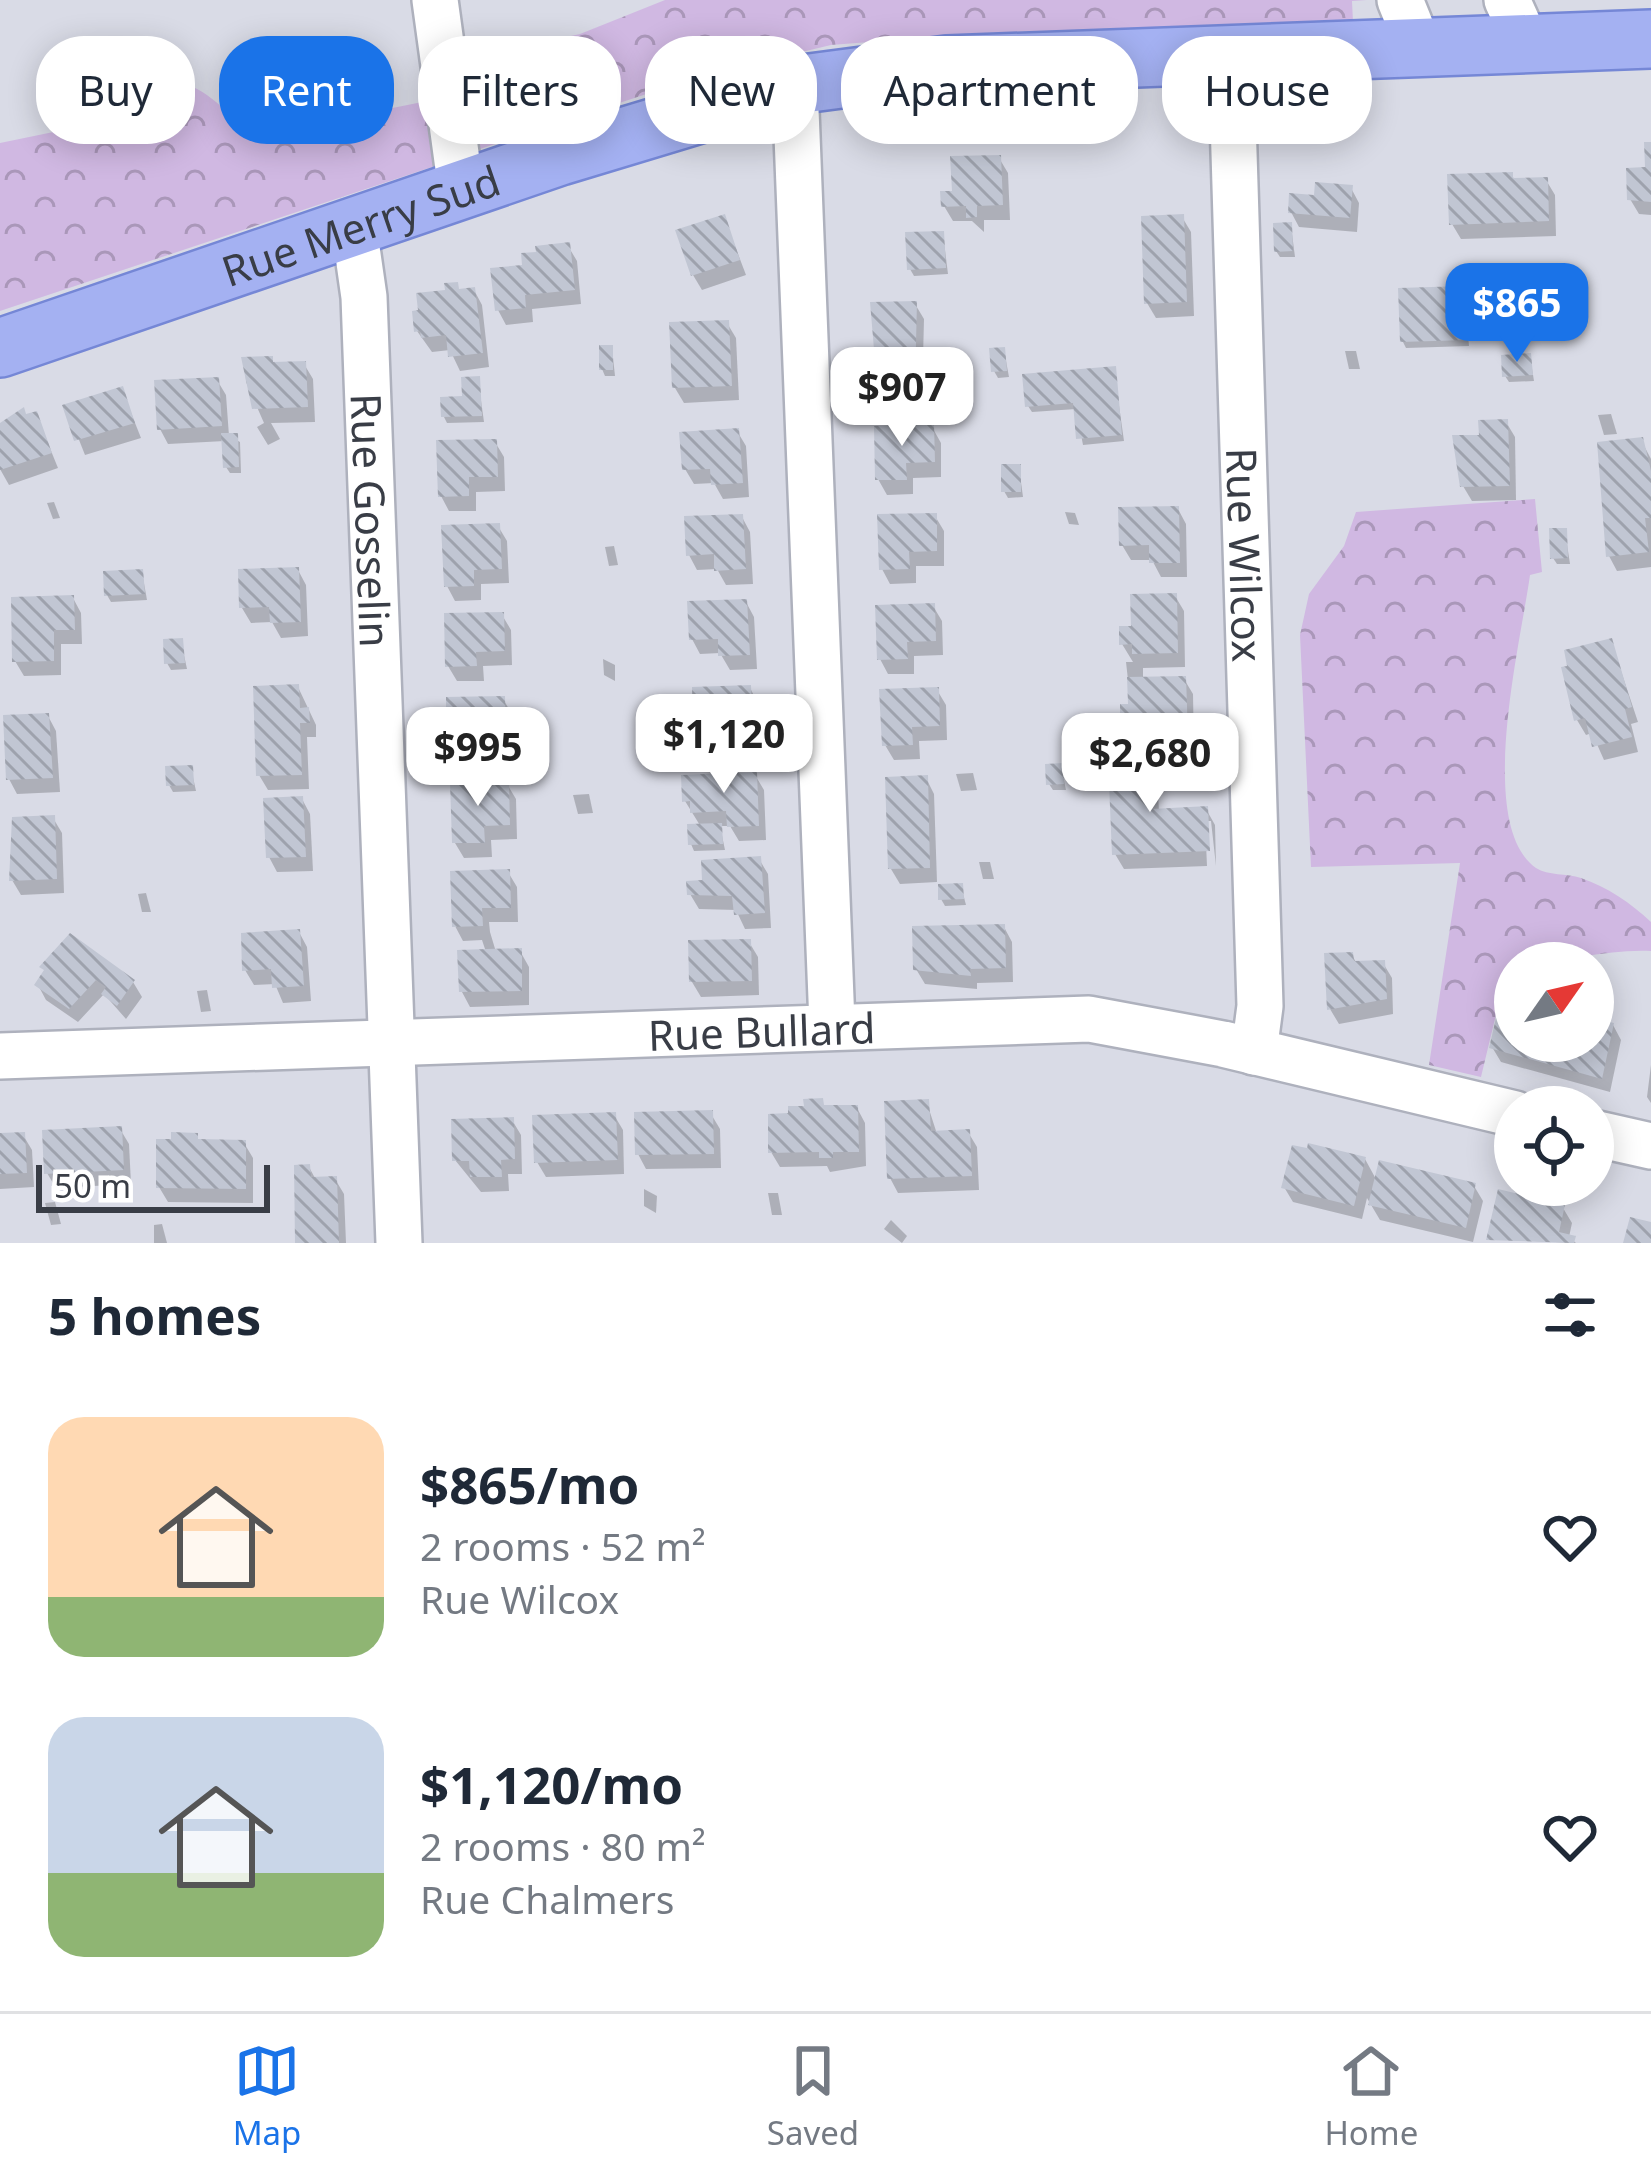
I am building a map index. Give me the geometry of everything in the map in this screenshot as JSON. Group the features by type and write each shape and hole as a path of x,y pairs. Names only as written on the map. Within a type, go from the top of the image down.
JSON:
{"main road":[{"name":"Rue Merry Sud","path":"1334,36 1409,23 1517,22 1651,39"},
{"name":"Rue Merry Sud","path":"817,83 947,65 1162,57"},
{"name":"Rue Merry Sud","path":"0,348 645,128"}],"street":[{"path":"435,0 461,190"},
{"path":"797,144 832,1024"},
{"name":"Rue Wilcox","path":"1234,144 1260,1006 1254,1052"},
{"name":"Rue Gosselin","path":"354,227 364,297 399,1243"},
{"name":"Rue Bullard","path":"0,1056 832,1024 1089,1019 1494,1109"},
{"path":"1614,1137 1651,1146"}],"shaded area":[{"path":"0,0 1651,0 1651,1243 0,1243"}],"green space":[{"path":"665,0 1367,0 1352,1 1353,22 841,36 841,44 817,48 817,36 645,36 645,94 621,102 621,36 571,36"},
{"path":"195,89 219,105 219,144 394,144 394,108 418,103 418,144 438,144 441,164 0,311 0,143 36,136 36,144 195,144"},
{"path":"1535,499 1542,572 1530,575 1512,686 1505,774 1508,813 1518,846 1536,868 1600,886 1651,922 1651,951 1614,952 1614,942 1494,942 1494,1023 1481,1077 1429,1065 1460,863 1311,867 1300,635 1309,594 1344,546 1356,512"}],"building":[{"path":"1644,142 1651,142 1651,202 1627,200 1626,168 1645,167"},
{"path":"1001,155 1003,205 977,206 977,217 966,218 966,206 941,207 940,191 952,191 950,156"},
{"path":"1513,172 1513,178 1548,177 1549,221 1449,225 1447,174"},
{"path":"1315,182 1353,185 1350,218 1288,213 1289,193 1314,195"},
{"path":"725,214 740,260 691,276 675,230"},
{"path":"1184,214 1187,302 1144,304 1141,216"},
{"path":"1292,222 1293,251 1274,252 1273,223"},
{"path":"944,231 946,268 907,270 905,232"},
{"path":"570,242 575,290 525,295 526,308 495,311 490,268 522,265 521,253 536,252 535,246"},
{"path":"458,282 459,289 475,287 483,353 448,357 446,335 421,338 420,331 414,332 412,311 418,310 416,293 445,290 444,283"},
{"path":"1465,286 1467,340 1400,342 1398,288"},
{"path":"917,301 915,384 877,385 870,302"},
{"path":"729,320 732,386 672,388 669,322"},
{"path":"599,345 613,345 613,370 599,370"},
{"path":"1005,347 1007,371 991,372 989,348"},
{"path":"1531,353 1533,375 1502,377 1501,355"},
{"path":"273,356 273,362 306,361 308,407 252,409 241,357"},
{"path":"1116,366 1122,435 1076,439 1073,403 1025,407 1022,374"},
{"path":"480,376 482,416 441,417 440,397 462,396 461,377"},
{"path":"219,377 222,426 157,430 154,380"},
{"path":"123,386 135,423 74,441 62,405"},
{"path":"24,407 26,414 37,411 52,453 0,470 0,423"},
{"path":"1508,419 1510,486 1460,487 1452,435 1479,435 1478,420"},
{"path":"934,424 935,462 906,463 907,480 875,480 874,426"},
{"path":"739,428 743,483 711,485 710,469 682,470 679,432"},
{"path":"221,433 238,433 239,467 223,468"},
{"path":"1643,437 1651,471 1651,518 1645,518 1649,552 1606,557 1597,442"},
{"path":"497,439 498,477 469,477 469,496 438,497 436,440"},
{"path":"1001,464 1021,464 1021,492 1001,492"},
{"path":"1179,506 1180,563 1149,563 1149,545 1119,546 1118,507"},
{"path":"937,513 937,551 909,552 910,569 879,570 877,514"},
{"path":"743,514 746,569 714,571 714,554 686,556 684,516"},
{"path":"500,523 502,569 474,570 474,586 444,587 441,525"},
{"path":"1549,528 1567,528 1568,558 1550,559"},
{"path":"299,567 301,622 270,623 269,607 239,608 238,569"},
{"path":"143,569 145,594 104,596 103,571"},
{"path":"1177,593 1178,653 1132,654 1132,644 1119,645 1119,626 1131,626 1130,594"},
{"path":"74,595 75,630 54,630 54,661 12,662 11,597"},
{"path":"747,599 750,655 718,656 718,639 689,640 687,601"},
{"path":"935,603 936,641 907,642 908,659 877,660 875,605"},
{"path":"504,612 505,651 476,652 477,666 445,667 444,613"},
{"path":"183,638 185,663 164,664 163,639"},
{"path":"1612,638 1632,707 1625,709 1632,737 1592,747 1585,718 1574,721 1561,667 1567,666 1564,650"},
{"path":"1186,676 1188,737 1156,738 1156,722 1120,723 1120,704 1128,704 1127,677"},
{"path":"299,684 300,708 309,707 310,723 300,723 302,775 256,776 253,686"},
{"path":"751,685 753,740 721,741 721,723 693,725 692,687"},
{"path":"939,687 940,726 912,727 913,745 882,746 879,689"},
{"path":"505,696 506,734 478,734 478,751 446,752 446,697"},
{"path":"49,713 53,778 6,780 3,715"},
{"path":"1150,758 1152,809 1208,806 1210,851 1112,855 1108,759"},
{"path":"1063,763 1064,784 1046,785 1045,764"},
{"path":"193,765 194,785 166,786 165,766"},
{"path":"757,772 759,826 727,827 726,811 690,813 690,801 682,802 681,775"},
{"path":"928,775 930,868 888,869 885,777"},
{"path":"509,781 510,825 484,826 485,843 452,843 450,782"},
{"path":"303,796 306,857 266,858 263,798"},
{"path":"55,815 57,879 9,881 12,817"},
{"path":"722,823 723,844 688,845 687,824"},
{"path":"761,856 765,913 734,915 732,896 687,895 686,881 702,880 701,860"},
{"path":"510,869 511,908 482,908 483,926 452,927 450,871"},
{"path":"963,883 964,899 938,900 938,884"},
{"path":"1005,924 1006,968 970,969 971,976 913,970 912,926"},
{"path":"300,929 304,986 272,988 271,969 242,971 241,933"},
{"path":"70,933 135,980 117,1006 101,994 106,987 96,980 69,1009 34,985 44,970 39,967"},
{"path":"751,939 752,981 689,982 688,940"},
{"path":"522,948 522,991 459,992 457,950"},
{"path":"1353,952 1354,961 1385,960 1387,999 1327,1010 1324,953"},
{"path":"1540,1062 1606,1062 1602,1079"},
{"path":"823,1098 824,1105 858,1105 859,1152 833,1152 833,1158 819,1158 819,1152 768,1153 768,1114 788,1113 788,1106 804,1106 803,1099"},
{"path":"929,1099 931,1131 970,1129 972,1176 887,1179 884,1101"},
{"path":"713,1110 714,1154 635,1155 634,1112"},
{"path":"616,1112 618,1160 534,1163 532,1115"},
{"path":"514,1117 515,1159 501,1160 502,1177 470,1177 469,1161 452,1161 451,1119"},
{"path":"122,1126 124,1170 44,1174 42,1130"},
{"path":"25,1132 27,1173 0,1174 0,1133"},
{"path":"171,1132 198,1133 198,1139 246,1140 246,1189 156,1188 156,1139 171,1139"},
{"path":"1308,1143 1366,1157 1354,1206 1281,1188 1292,1145 1307,1148"},
{"path":"1379,1160 1476,1183 1466,1228 1368,1205"},
{"path":"310,1164 311,1177 337,1176 339,1243 295,1243 294,1165"},
{"path":"1494,1206 1565,1206 1559,1232 1576,1236 1574,1243 1486,1240"},
{"path":"1630,1217 1651,1222 1651,1243 1623,1243"}]}
